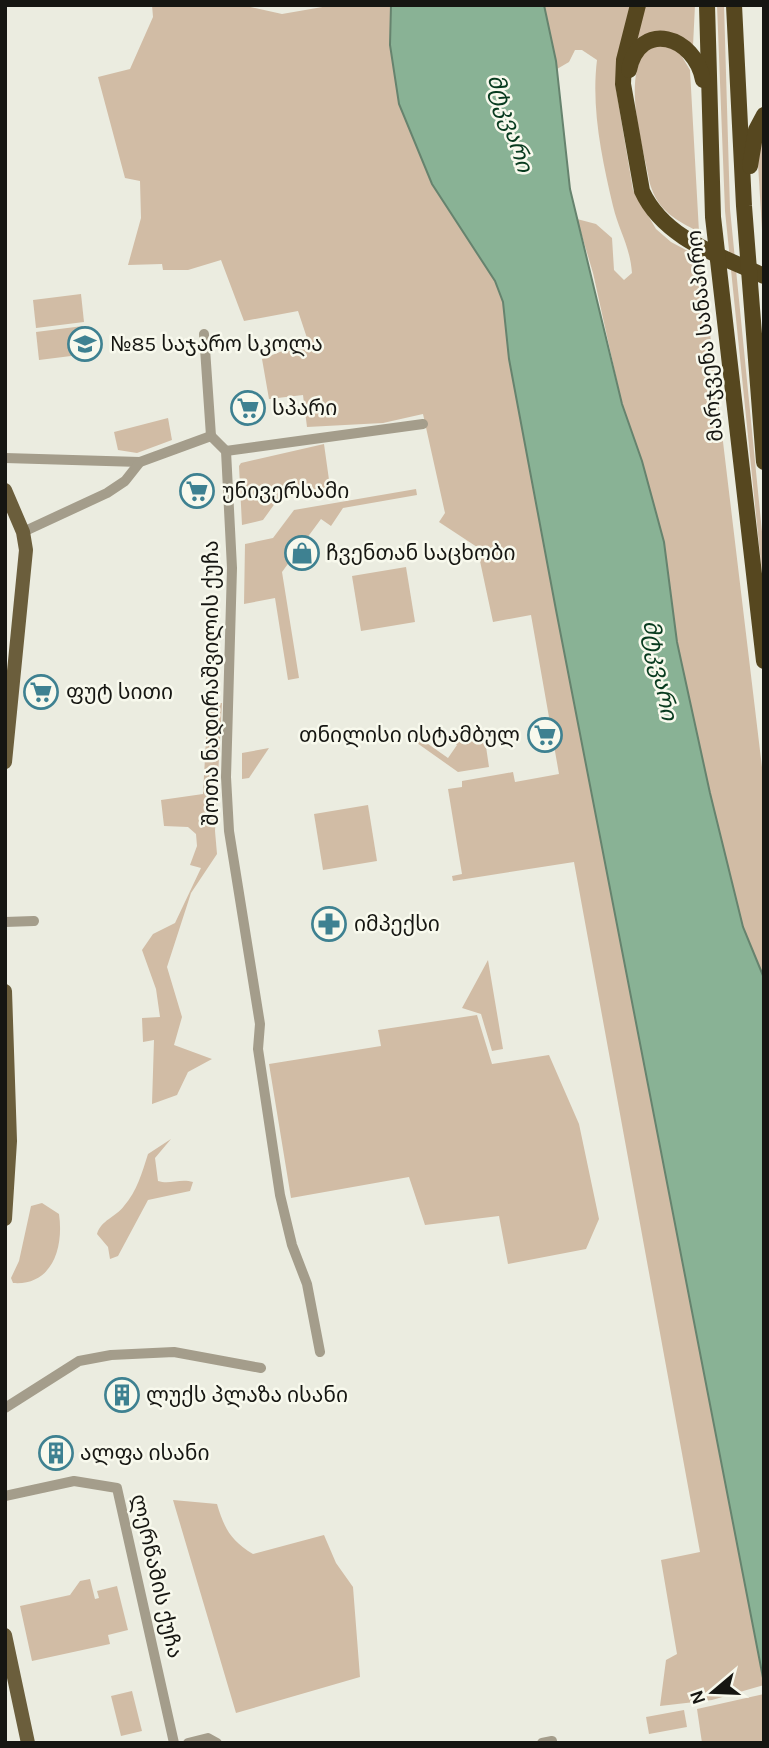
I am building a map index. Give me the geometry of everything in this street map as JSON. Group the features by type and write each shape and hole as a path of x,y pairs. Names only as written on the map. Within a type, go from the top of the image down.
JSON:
{"highway":[{"path":"638,5 624,60 627,103 642,191 661,222 686,239 764,276"},
{"name":"მარჯვენა სანაპირო","path":"707,5 713,217 764,661"},
{"path":"734,5 744,206 764,462"},
{"path":"627,103 628,71 637,50 652,40 667,38 681,43 693,54 701,70 709,107"},
{"path":"744,206 752,145 764,115"}],"main road":[{"path":"5,490 23,532 26,550 11,649 5,762"},
{"path":"5,991 10,1141 5,1219"},
{"path":"5,1635 28,1743"}],"street":[{"path":"204,334 211,436 226,451 423,424"},
{"path":"5,458 140,462 211,436"},
{"name":"შოთა ნადირაშვილის ქუჩა","path":"226,451 232,568 226,777 229,831 260,1024 258,1049 280,1195 292,1245 307,1284 320,1352"},
{"path":"23,532 107,493 125,481 140,462"},
{"path":"5,922 34,921"},
{"path":"5,1408 79,1361 111,1355 174,1352 261,1368"},
{"name":"ლერწამის ქუჩა","path":"5,1496 74,1481 117,1489 174,1743"},
{"path":"188,1743 208,1738 217,1743"}],"shaded area":[{"path":"152,5 241,5 282,14 334,5 391,5 390,45 432,184 495,281 503,302 509,359 764,1685 712,1700 660,1706 666,1660 677,1654 661,1560 700,1552 574,862 453,881 452,876 462,874 448,789 462,787 462,781 513,772 515,782 559,774 531,615 493,622 477,547 439,522 445,513 423,414 383,423 307,427 303,395 269,399 262,359 308,341 298,311 244,321 221,260 188,270 163,270 162,264 128,265 141,218 140,181 125,178 98,77 130,69 153,17"},
{"path":"544,5 632,5 615,83 633,190 656,229 671,242 701,258 764,784 764,978 743,927 677,642 664,542 642,461 622,404 593,273 577,219 596,224 612,238 614,270 624,280 632,273 613,206 602,152 595,96 597,60 582,50 575,50 569,62 557,69"},
{"path":"642,5 695,5 693,46 672,35 636,43"},
{"path":"717,5 724,5 730,209 764,552 764,593 725,211"},
{"path":"652,45 675,45 690,70 699,232 675,219 663,208 650,184 639,130 635,90 636,72 642,57"},
{"path":"764,118 764,263 757,147"},
{"path":"81,294 84,322 36,328 33,300"},
{"path":"83,326 87,354 39,360 36,332"},
{"path":"168,418 172,440 137,453 118,450 114,432"},
{"path":"324,444 330,487 281,495 263,520 242,525 241,463"},
{"path":"416,489 417,495 343,508 331,526 321,519 282,572 299,678 288,680 275,598 244,604 245,544 273,538 294,510"},
{"path":"406,567 415,622 361,631 352,576"},
{"path":"208,703 222,703 215,831 217,854 191,893 167,967 182,1017 174,1045 212,1059 188,1072 177,1095 152,1104 154,1040 143,1042 142,1018 160,1017 156,989 142,950 153,934 175,923 201,868 190,865 197,846 196,834 188,827 164,826 161,800 203,794"},
{"path":"484,733 489,767 458,772 417,743 421,739 448,758 457,745 447,737 449,734 461,743 480,740 479,734"},
{"path":"269,748 249,778 242,779 242,753"},
{"path":"368,805 377,861 323,870 314,814"},
{"path":"488,960 503,1049 492,1051 481,1014 462,1008"},
{"path":"477,1015 492,1064 549,1055 579,1124 599,1219 586,1249 508,1264 499,1216 425,1225 409,1177 291,1198 269,1064 381,1046 378,1030"},
{"path":"171,1139 155,1158 158,1181 193,1182 190,1191 148,1200 118,1256 110,1259 108,1247 97,1234 99,1229 129,1200 139,1182 148,1154"},
{"path":"42,1203 59,1214 57,1252 46,1271 37,1278 13,1283 11,1278 19,1261 31,1206"},
{"path":"173,1500 217,1504 229,1533 253,1554 324,1535 336,1563 353,1587 360,1677 236,1713"},
{"path":"90,1579 95,1599 99,1598 97,1591 117,1586 128,1630 108,1635 110,1644 32,1661 20,1606 70,1595 80,1581"},
{"path":"132,1691 142,1731 121,1736 111,1696"},
{"path":"764,1694 764,1743 702,1743 697,1709"},
{"path":"684,1710 687,1727 649,1734 646,1717"}],"water":[{"name":"მტკვარი","path":"391,5 544,5 556,61 570,189 622,404 642,461 664,542 677,642 710,793 743,927 764,978 764,1683 556,610 509,359 503,302 495,281 432,184 399,104 390,45"}],"place":[{"name":"№85 საჯარო სკოლა","path":"85,344"},
{"name":"სპარი","path":"248,408"},
{"name":"უნივერსამი","path":"197,491"},
{"name":"ჩვენთან საცხობი","path":"302,553"},
{"name":"ფუტ სითი","path":"41,692"},
{"name":"თნილისი ისტამბულ","path":"545,735"},
{"name":"იმპექსი","path":"329,924"},
{"name":"ლუქს პლაზა ისანი","path":"122,1395"},
{"name":"ალფა ისანი","path":"56,1453"}]}
